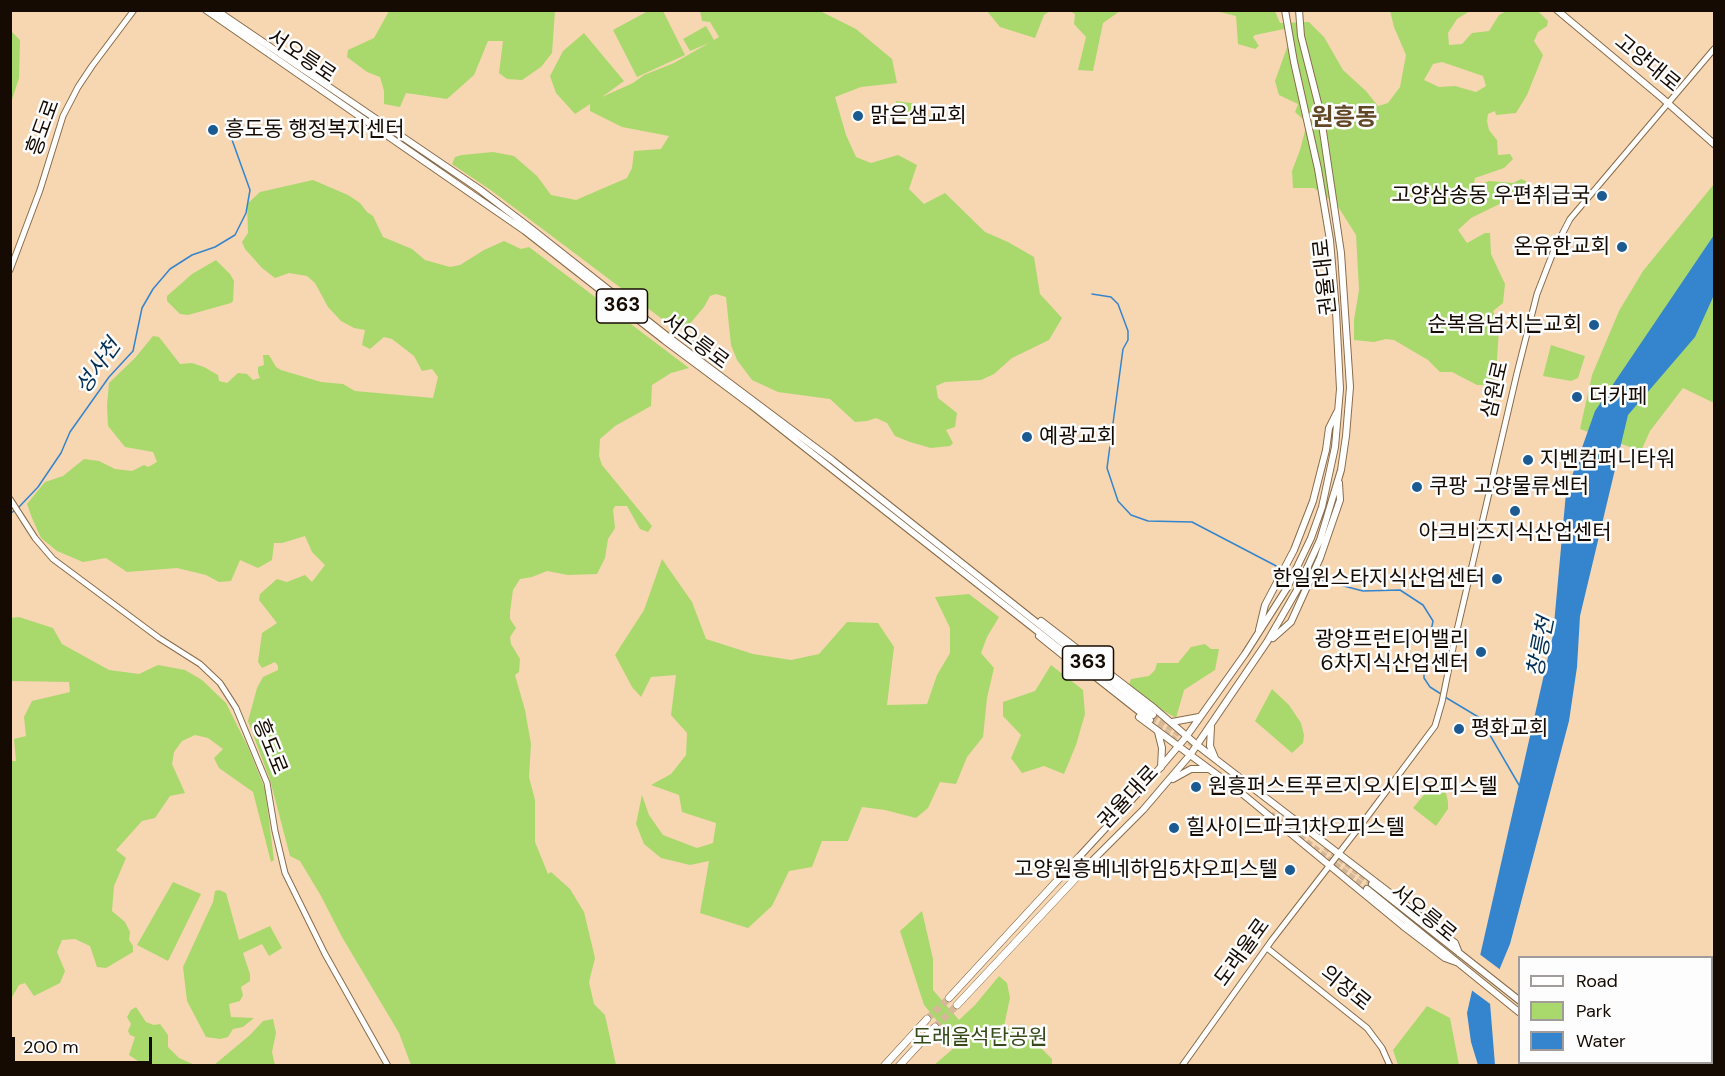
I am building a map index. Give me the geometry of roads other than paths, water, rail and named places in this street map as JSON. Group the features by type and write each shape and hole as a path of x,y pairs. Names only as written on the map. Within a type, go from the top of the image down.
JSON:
{"highway":[{"name":"권율대로","path":"949,998 1078,858"},
{"name":"권율대로","path":"957,1005 1087,866"},
{"path":"884,1065 927,1019"},
{"path":"899,1065 935,1027"}],"main road":[{"name":"서오릉로","path":"206,10 525,231 1152,718 1022,610 832,460 667,336 479,189 216,10"},
{"name":"권율대로","path":"1078,858 1178,746 1257,635 1287,588 1311,538 1322,507 1330,470 1341,389 1339,351 1330,240 1318,169 1285,10"},
{"name":"권율대로","path":"1087,866 1143,810 1190,755 1268,642 1320,540 1339,477 1346,436 1350,387 1341,253 1320,111 1301,36 1299,10"},
{"name":"고양대로","path":"1557,10 1714,144"},
{"path":"1257,635 1265,605 1287,564 1313,501 1329,428 1338,409"},
{"path":"1268,642 1292,622 1308,585 1340,500 1339,477"},
{"path":"1022,610 1077,647 1172,722 1197,745 1455,943 1460,954 1518,999"},
{"path":"1024,620 1038,636 1158,732 1331,863 1428,946 1457,963 1518,1011"},
{"path":"1172,722 1199,717"},
{"path":"1211,727 1210,746 1215,759"},
{"path":"1158,732 1162,748 1161,767"},
{"path":"1167,782 1191,769 1209,770"},
{"name":"서오릉로","path":"1372,884 1460,954"},
{"name":"서오릉로","path":"1367,890 1457,963"}],"street":[{"name":"흥도로","path":"10,270 40,190 63,117 78,87 134,10"},
{"name":"삼원로","path":"1339,853 1435,726 1517,373 1540,285 1568,221 1714,49"},
{"name":"흥도로","path":"12,501 35,538 53,559 159,638 200,664 220,683 236,708 267,783 285,873 325,954 388,1065"},
{"path":"1331,863 1339,853"},
{"name":"도래울로","path":"1182,1065 1331,863"},
{"name":"의장로","path":"1267,948 1367,1028 1382,1048 1390,1065"}],"water":[{"path":"1714,235 1714,295 1695,337 1628,415 1580,616 1577,667 1569,721 1510,944 1490,1003 1495,1065 1478,1065 1471,1042 1467,1013 1553,635 1566,493 1595,411"}],"waterway":[{"name":"성사천","path":"19,507 38,487 61,453 70,432 109,377 133,351 142,308 153,289 170,269 192,255 215,247 235,235 246,213 250,190 226,123"},
{"path":"1092,294 1111,297 1118,304 1128,331 1128,340 1123,349 1107,468 1118,501 1131,515 1148,521 1192,522 1282,569"},
{"name":"성사천","path":"10,514 15,510"},
{"path":"1313,578 1363,591 1400,590 1423,605 1433,621 1424,678 1430,687 1441,694"},
{"path":"1445,697 1480,718 1519,785"}],"tunnel":[{"path":"1153,715 1196,747"},
{"path":"1150,720 1180,744"},
{"path":"1271,814 1367,889"},
{"path":"1325,847 1372,884"},
{"path":"927,1019 949,998"},
{"path":"935,1027 957,1005"}],"place":[{"name":"맑은샘교회","path":"858,116"},
{"name":"흥도동 행정복지센터","path":"213,130"},
{"name":"고양삼송동 우편취급국","path":"1602,196"},
{"name":"온유한교회","path":"1622,247"},
{"name":"순복음넘치는교회","path":"1594,325"},
{"name":"더카페","path":"1577,397"},
{"name":"예광교회","path":"1027,437"},
{"name":"지벤컴퍼니타워","path":"1528,460"},
{"name":"쿠팡 고양물류센터","path":"1417,487"},
{"name":"아크비즈지식산업센터","path":"1515,511"},
{"name":"한일윈스타지식산업센터","path":"1497,579"},
{"name":"광양프런티어밸리 6차지식산업센터","path":"1481,652"},
{"name":"평화교회","path":"1459,729"},
{"name":"원흥퍼스트푸르지오시티오피스텔","path":"1196,787"},
{"name":"힐사이드파크1차오피스텔","path":"1174,828"},
{"name":"고양원흥베네하임5차오피스텔","path":"1290,870"}],"district":[{"name":"원흥동","path":"1344,119"}],"water label":[{"name":"창릉천","path":"1542,647"}],"park label":[{"name":"도래울석탄공원","path":"980,1038"}]}
